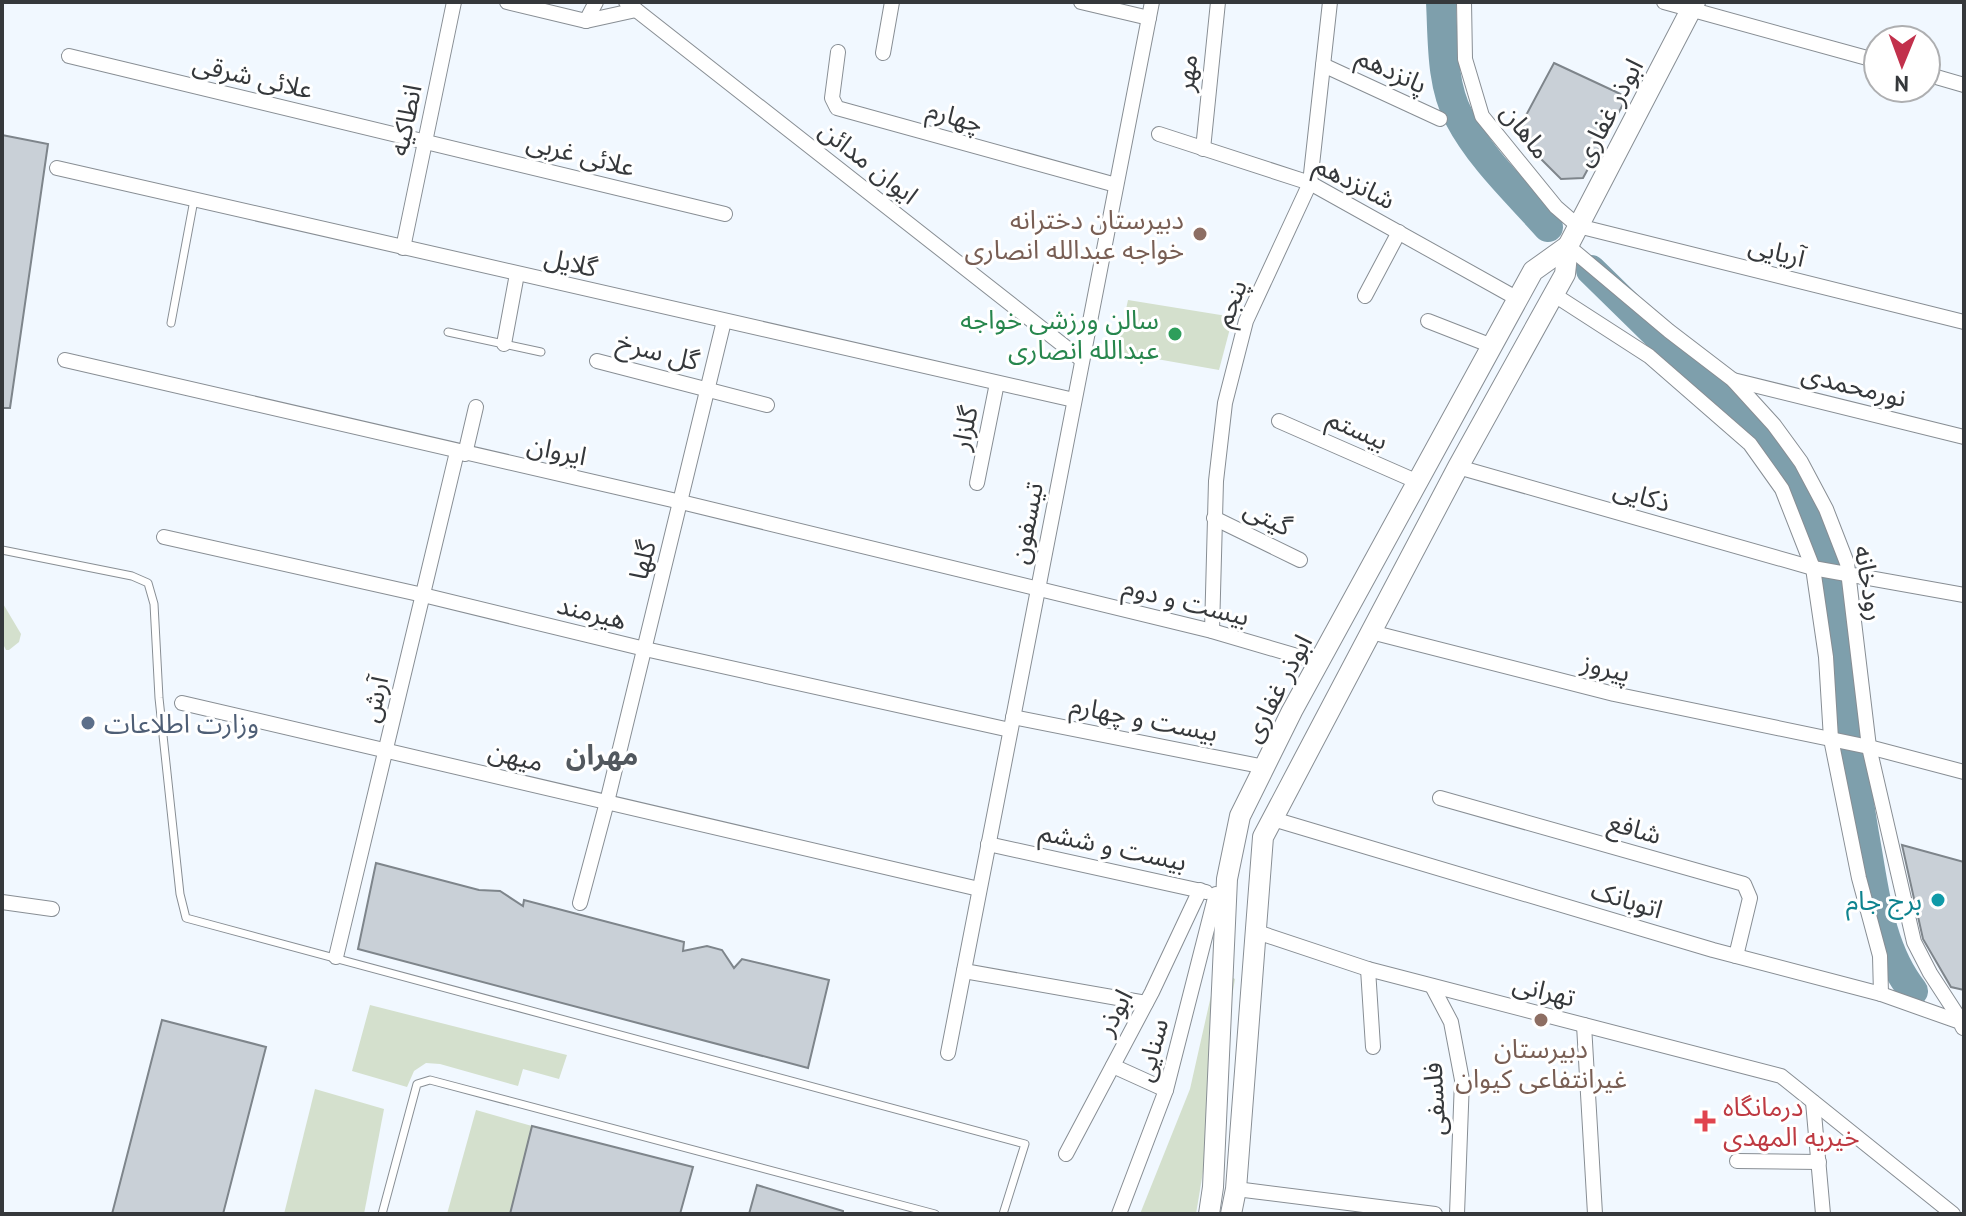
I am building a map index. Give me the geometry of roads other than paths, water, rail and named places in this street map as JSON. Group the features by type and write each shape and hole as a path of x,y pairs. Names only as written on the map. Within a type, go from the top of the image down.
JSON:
{"main road":[{"name":"ابوذر غفاری","path":"1231,1214 1236,1189 1263,837 1458,467 1565,274 1568,246 1693,5"},
{"name":"ابوذر غفاری","path":"1209,1214 1213,1187 1226,924 1221,895 1240,816 1292,711 1533,271 1568,246"},
{"path":"1226,924 1257,932"}],"street":[{"name":"انطاکیه","path":"403,248 454,2"},
{"path":"507,2 586,21 631,6"},
{"path":"586,21 596,2"},
{"path":"883,53 892,2"},
{"path":"1081,2 1149,18"},
{"name":"تیسفون","path":"948,1053 1152,2"},
{"name":"مهر","path":"1203,149 1218,2"},
{"name":"پنجم","path":"1212,631 1216,481 1225,403 1246,321 1310,183 1330,2"},
{"name":"ماهان","path":"1464,2 1465,59 1482,116 1556,207 1578,226"},
{"path":"1664,2 1693,5 1862,56"},
{"name":"ایوان مدائن","path":"631,6 1082,360"},
{"name":"چهارم","path":"838,52 832,98 837,108 1116,185"},
{"name":"علائی شرقی","path":"69,56 425,142"},
{"name":"پانزدهم","path":"1323,65 1440,119"},
{"path":"1942,79 1964,85"},
{"name":"شانزدهم","path":"1159,134 1310,183 1518,299"},
{"name":"علائی غربی","path":"425,142 725,214"},
{"name":"گلایل","path":"57,168 1074,400"},
{"name":"آریایی","path":"1578,226 1964,322"},
{"path":"1365,296 1399,232"},
{"name":"رودخانه","path":"1568,246 1733,380 1774,425 1801,462 1826,509 1847,563 1869,747 1914,942 1963,1025"},
{"path":"504,344 517,274"},
{"name":"رودخانه","path":"1553,294 1649,356 1750,444 1782,489 1813,568 1826,657 1831,739 1859,878 1880,956 1881,994"},
{"name":"گلها","path":"580,903 724,321"},
{"path":"1428,321 1492,346"},
{"name":"ایروان","path":"65,360 681,502 1038,589"},
{"name":"گل سرخ","path":"597,361 767,405"},
{"name":"نورمحمدی","path":"1733,380 1964,437"},
{"name":"گلزار","path":"977,483 997,383"},
{"name":"آرش","path":"336,957 423,595 476,407"},
{"name":"بیستم","path":"1279,421 1418,482"},
{"name":"ذکایی","path":"1458,467 1813,568 1848,574"},
{"name":"گیتی","path":"1214,518 1300,560"},
{"name":"هیرمند","path":"164,537 645,649 1012,723"},
{"path":"1848,574 1964,595"},
{"name":"بیست و دوم","path":"1038,589 1212,631 1321,663"},
{"name":"پیروز","path":"1371,632 1614,694 1869,747"},
{"name":"میهن","path":"182,703 979,889"},
{"name":"بیست و چهارم","path":"1012,723 1265,767"},
{"path":"1869,747 1964,772"},
{"name":"شافع","path":"1440,798 1744,884 1750,898 1736,956"},
{"name":"اتوبانک","path":"1273,819 1736,956 1881,994 1963,1025"},
{"name":"بیست و ششم","path":"988,844 1221,895"},
{"name":"ابوذر","path":"1066,1154 1146,1003 1200,890"},
{"name":"سنایی","path":"1119,1214 1166,1090 1221,895"},
{"path":"2,902 52,909"},
{"name":"تهرانی","path":"1257,932 1368,969 1781,1076 1953,1214"},
{"path":"1368,969 1373,1047"},
{"path":"964,971 1146,1003"},
{"name":"فلسفی","path":"1432,986 1451,1022 1462,1080 1457,1214"},
{"path":"1584,1025 1595,1214"},
{"path":"1113,1066 1166,1090"},
{"path":"1813,1102 1823,1214"},
{"path":"1737,1161 1819,1162"},
{"path":"1236,1189 1435,1214"}],"lane":[{"path":"171,323 194,200"},
{"path":"448,332 541,352"},
{"path":"2,550 132,576 148,583 154,604 159,698 180,894 186,918 1025,1144 1003,1214"},
{"path":"382,1214 417,1084 430,1080 935,1214"}],"waterway":[{"path":"1441,2 1446,76 1459,117 1489,161 1548,227"},
{"path":"1591,270 1781,456 1811,516 1823,547 1853,763 1879,916 1892,955 1913,991"}],"place":[{"name":"دبیرستان دخترانه خواجه عبدالله انصاری","path":"1200,234"},
{"name":"سالن ورزشی خواجه عبدالله انصاری","path":"1175,334"},
{"name":"وزارت اطلاعات","path":"88,723"},
{"name":"برج جام","path":"1938,900"},
{"name":"دبیرستان غیرانتفاعی کیوان","path":"1541,1020"},
{"name":"درمانگاه خیریه المهدی","path":"1705,1121"}],"district":[{"name":"مهران","path":"602,754"}]}
